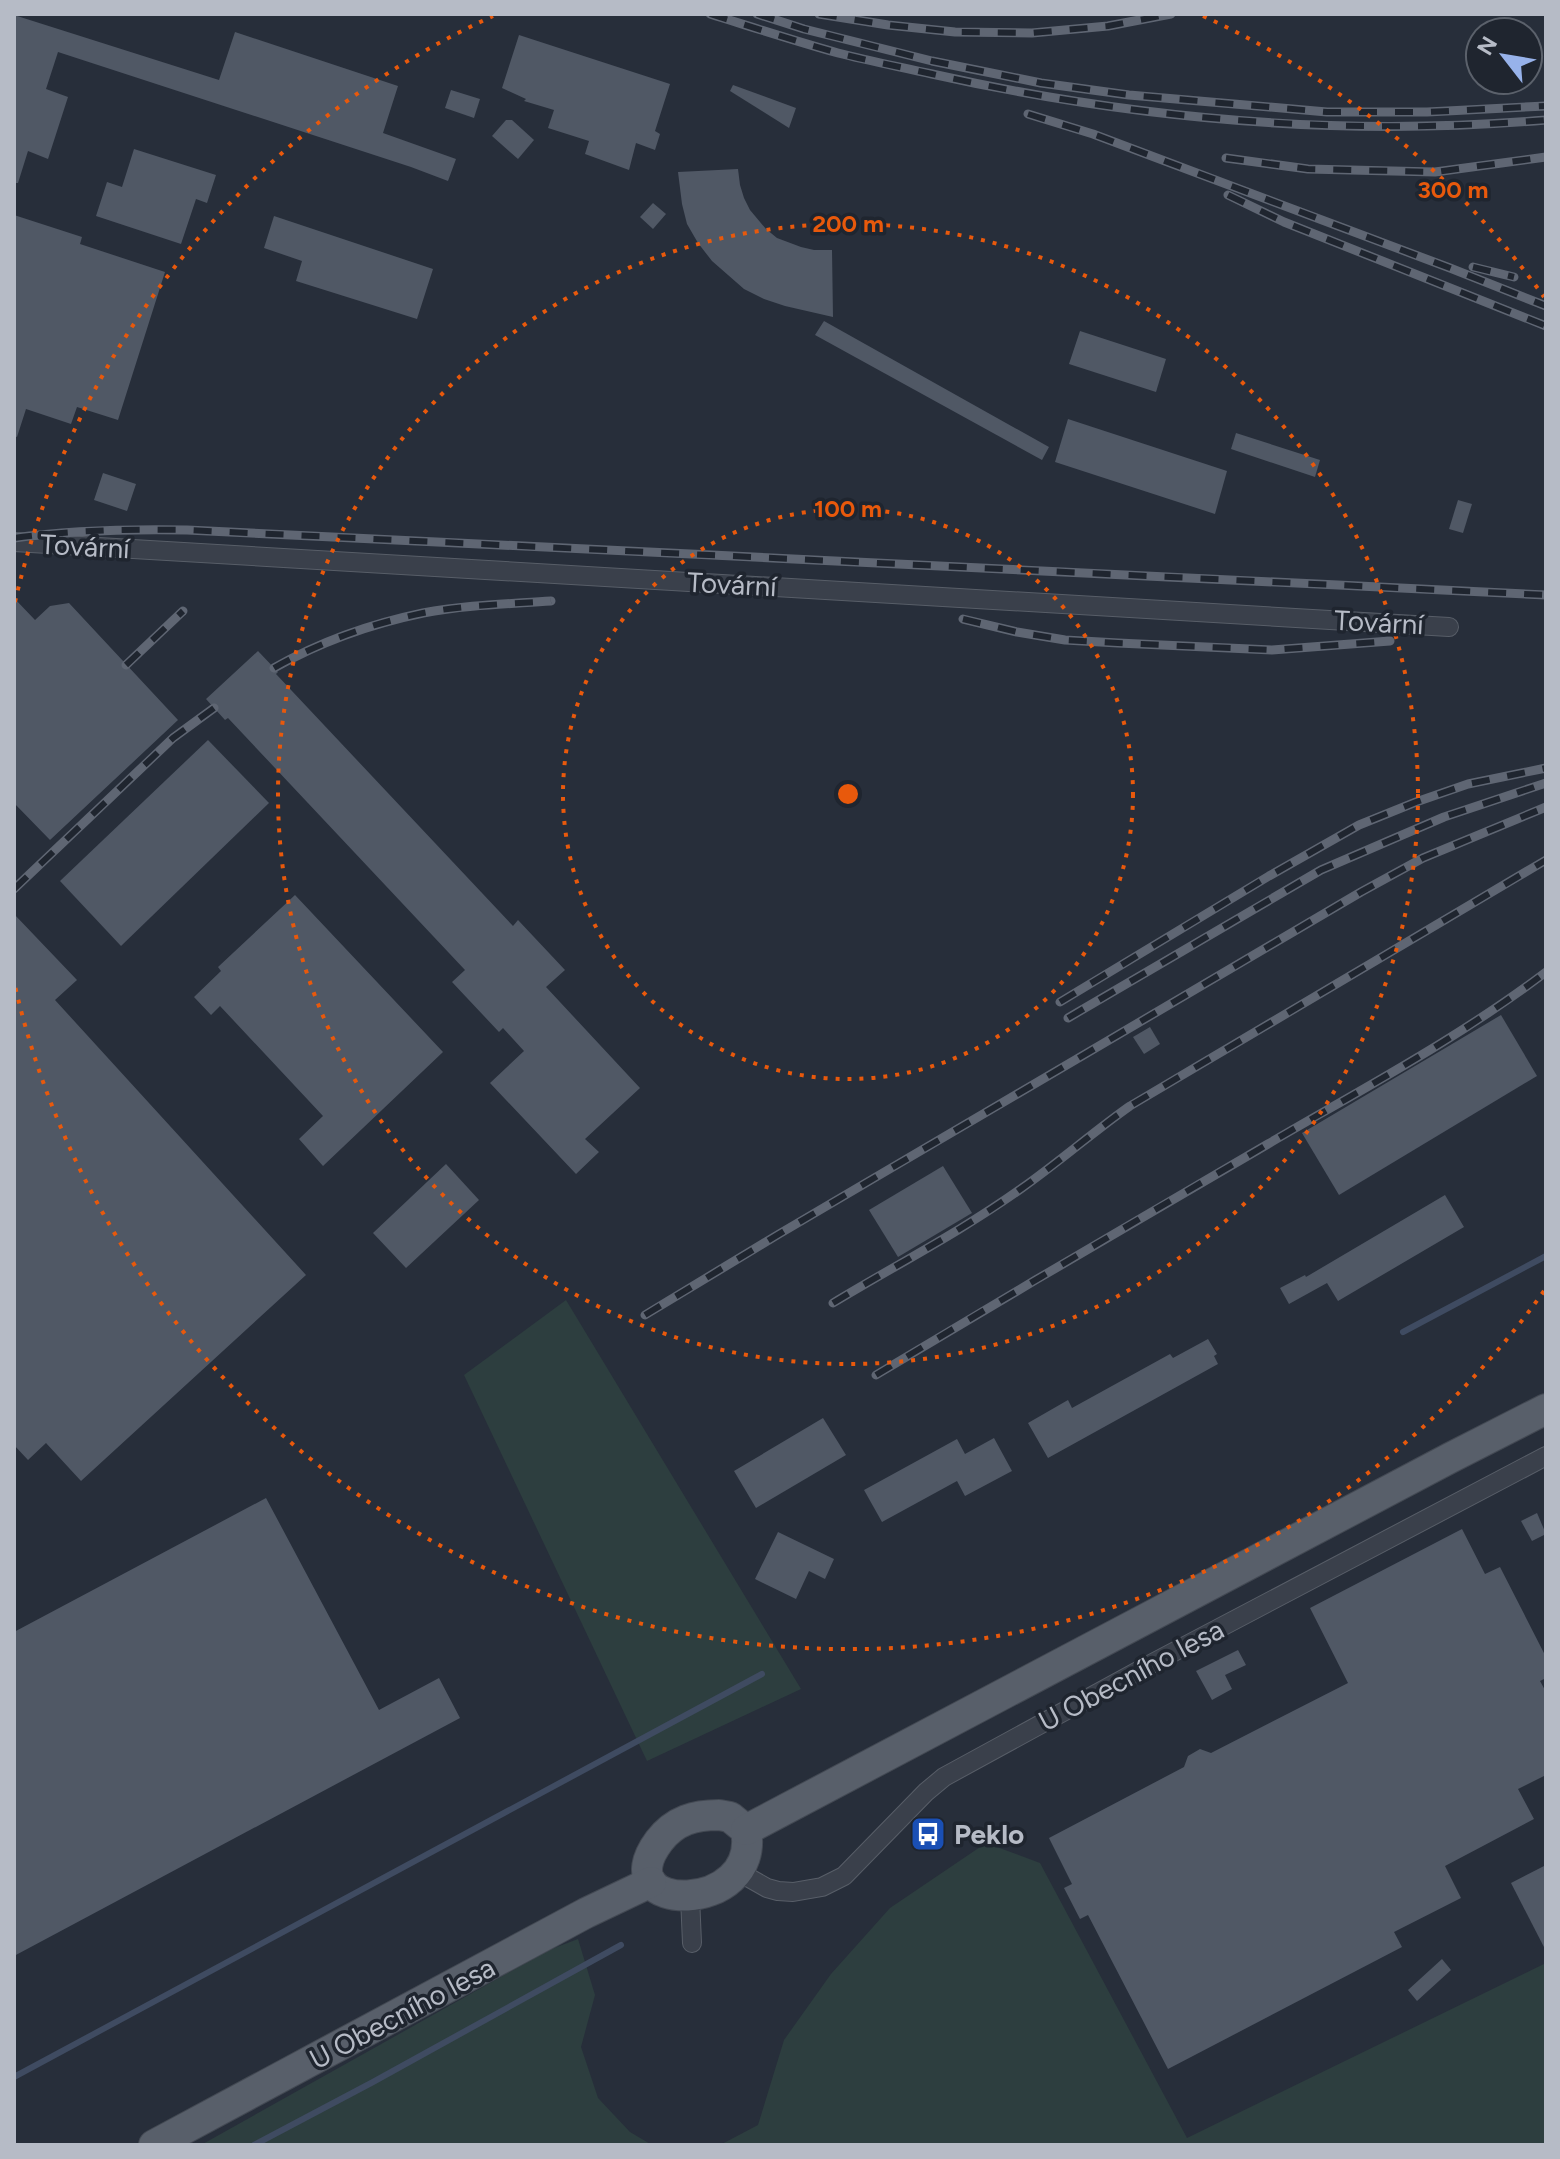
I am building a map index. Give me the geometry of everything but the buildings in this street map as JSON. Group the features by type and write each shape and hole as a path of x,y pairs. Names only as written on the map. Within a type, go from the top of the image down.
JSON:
{"main road":[{"name":"U Obecního lesa","path":"746,1830 1546,1409"},
{"path":"719,1815 739,1822 746,1830 749,1843 737,1871 707,1893 690,1897 657,1889 651,1882 648,1862 670,1828 696,1816 719,1815"},
{"name":"U Obecního lesa","path":"154,2145 586,1913 651,1882"}],"street":[{"name":"Tovární","path":"14,542 1449,627"},
{"name":"U Obecního lesa","path":"737,1871 767,1888 793,1892 822,1887 844,1876 926,1792 972,1760 1546,1456"},
{"path":"690,1897 692,1943"}],"shaded area":[{"path":"566,1300 801,1689 647,1761 464,1375"},
{"path":"986,1843 1040,1863 1187,2138 1546,1963 1546,2145 720,2145 758,2125 784,2040 831,1974 890,1908"},
{"path":"578,1939 595,1995 581,2047 598,2098 630,2132 652,2145 201,2145 549,1950"}],"waterway":[{"path":"1403,1332 1546,1256"},
{"path":"14,2077 762,1674"},
{"path":"254,2145 621,1945"}],"railway":[{"path":"710,14 873,61 1008,90 1161,113 1315,125 1469,125 1546,120"},
{"path":"757,14 932,61 1041,83 1129,95 1327,112 1427,112 1546,106"},
{"path":"819,14 955,32 1032,33 1108,26 1171,14"},
{"path":"1028,114 1093,134 1546,306"},
{"path":"1226,158 1308,169 1435,172 1546,157"},
{"path":"1228,195 1284,222 1546,326"},
{"path":"1473,267 1514,277"},
{"path":"14,538 100,531 187,530 1546,595"},
{"path":"274,668 327,642 403,617 455,608 551,601"},
{"path":"126,665 183,611"},
{"path":"963,619 1065,640 1118,643 1272,650 1390,641"},
{"path":"14,889 173,738 214,708"},
{"path":"1060,1002 1359,825 1468,784 1546,768"},
{"path":"1068,1018 1321,870 1444,817 1546,783"},
{"path":"645,1315 1361,892 1423,858 1546,807"},
{"path":"833,1303 999,1204 1130,1106 1546,860"},
{"path":"876,1375 1410,1062 1546,972"}],"place":[{"name":"Peklo","path":"928,1834"}]}
